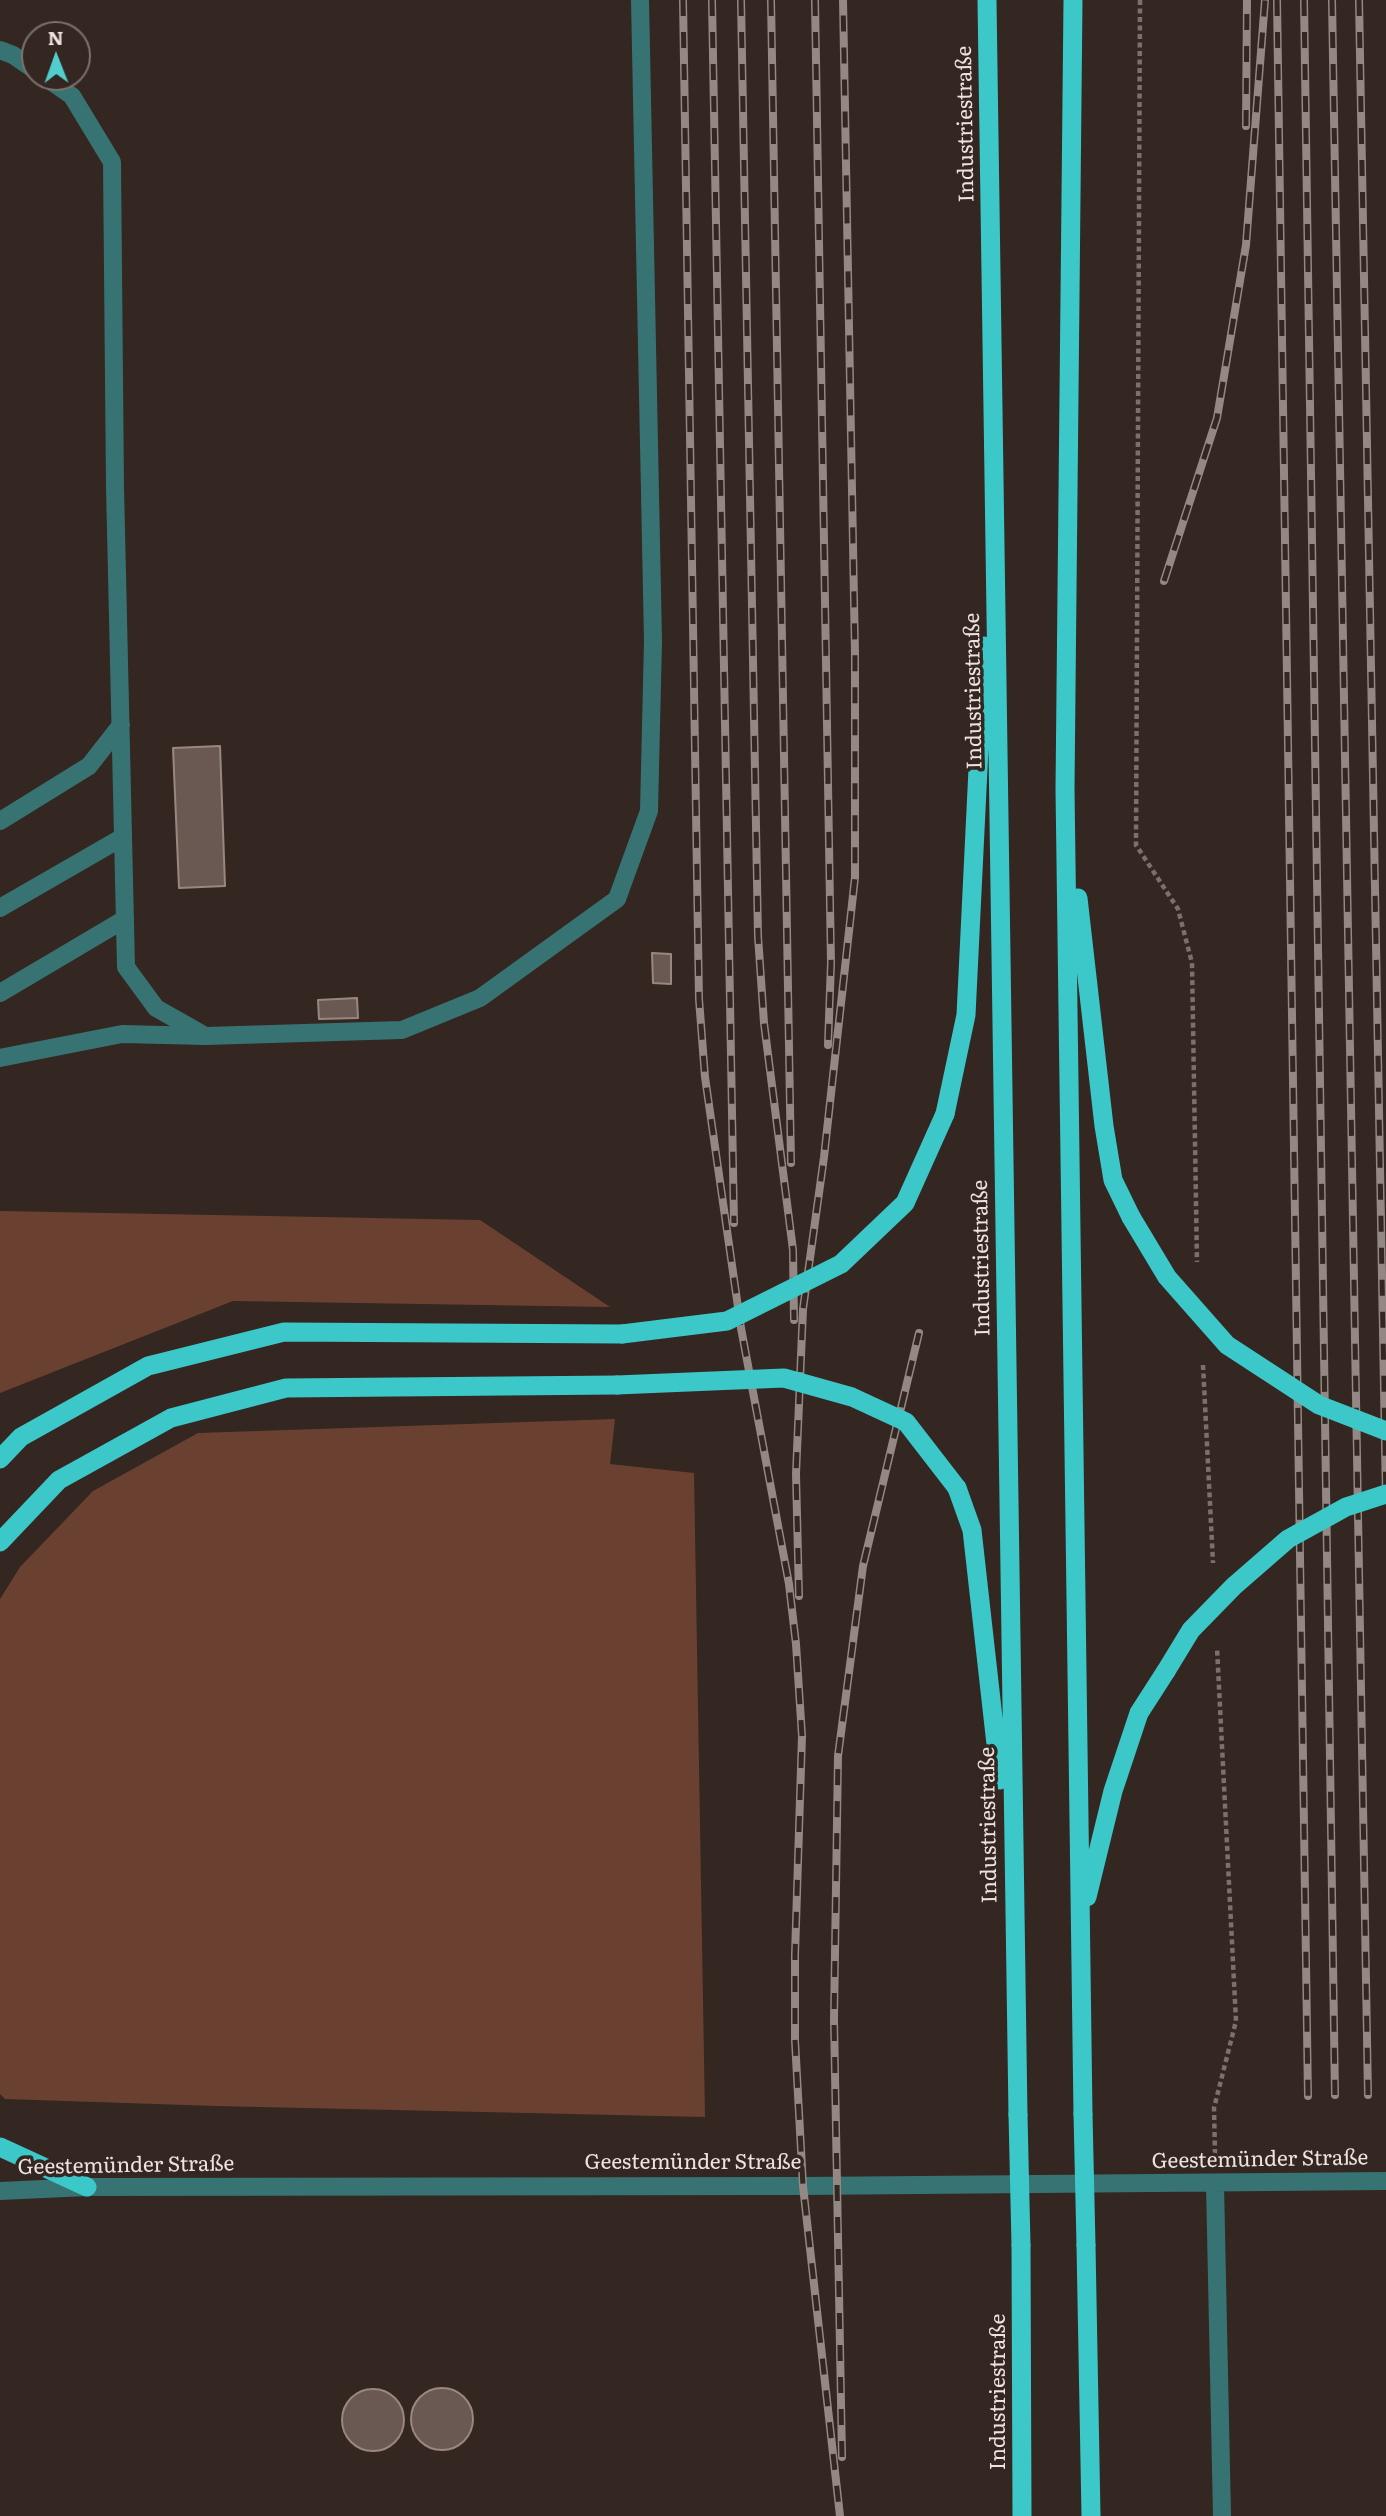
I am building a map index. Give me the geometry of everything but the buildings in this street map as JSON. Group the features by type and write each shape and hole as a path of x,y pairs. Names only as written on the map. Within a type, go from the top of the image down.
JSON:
{"highway":[{"name":"Industriestraße","path":"987,0 1013,1888 1021,2245 1022,2516"},
{"path":"1073,0 1065,789 1090,2516"},
{"path":"0,1459 21,1437 148,1367 284,1332 622,1335 727,1321 841,1264 905,1203 945,1114 966,1015 993,456"},
{"path":"1065,789 1104,1126 1113,1180 1131,1217 1167,1278 1227,1345 1319,1405 1386,1432"},
{"path":"0,1542 59,1480 171,1418 286,1388 617,1385 785,1378 852,1397 906,1422 957,1488 972,1530 1013,1888"},
{"path":"1080,1926 1113,1791 1139,1713 1191,1630 1234,1586 1288,1539 1346,1507 1386,1494"},
{"path":"0,2147 87,2188"}],"street":[{"path":"0,1058 122,1034 206,1036 402,1030 480,998 617,899 649,811 653,641 640,0"},
{"path":"0,50 21,60"},
{"path":"65,91 72,96 112,162 115,487 127,967 156,1008 206,1036"},
{"path":"0,821 89,766 121,725"},
{"path":"0,908 123,837"},
{"path":"0,993 125,919"},
{"name":"Geestemünder Straße","path":"0,2191 87,2188 1386,2181"},
{"path":"1215,2184 1222,2516"}],"path":[{"path":"1140,0 1136,845 1178,909 1192,964 1198,1271"},
{"path":"1202,1354 1213,1577"},
{"path":"1215,2184 1214,2108 1236,2021 1217,1646"}],"shaded area":[{"path":"0,1211 480,1220 610,1307 233,1301 0,1393"},
{"path":"615,1419 610,1464 694,1473 705,2117 5,2099 0,2094 0,1599 20,1567 93,1491 198,1433"}],"railway":[{"path":"683,0 699,999 705,1077 741,1328 789,1584 796,1644 802,1736 795,2040 803,2186 840,2516"},
{"path":"712,0 734,1223"},
{"path":"741,0 758,936 764,1023 793,1250 794,1320"},
{"path":"771,0 791,1163"},
{"path":"815,0 831,963 828,1045"},
{"path":"799,1596 796,1474 803,1309 824,1157 855,877 855,654 843,0"},
{"path":"1246,126 1247,0"},
{"path":"1164,581 1217,418 1246,245 1265,0"},
{"path":"1277,0 1308,2096"},
{"path":"1304,0 1335,2095"},
{"path":"1332,0 1368,2095"},
{"path":"1359,0 1386,1499"},
{"path":"842,2457 834,2019 838,1756 863,1566 919,1333"}]}
